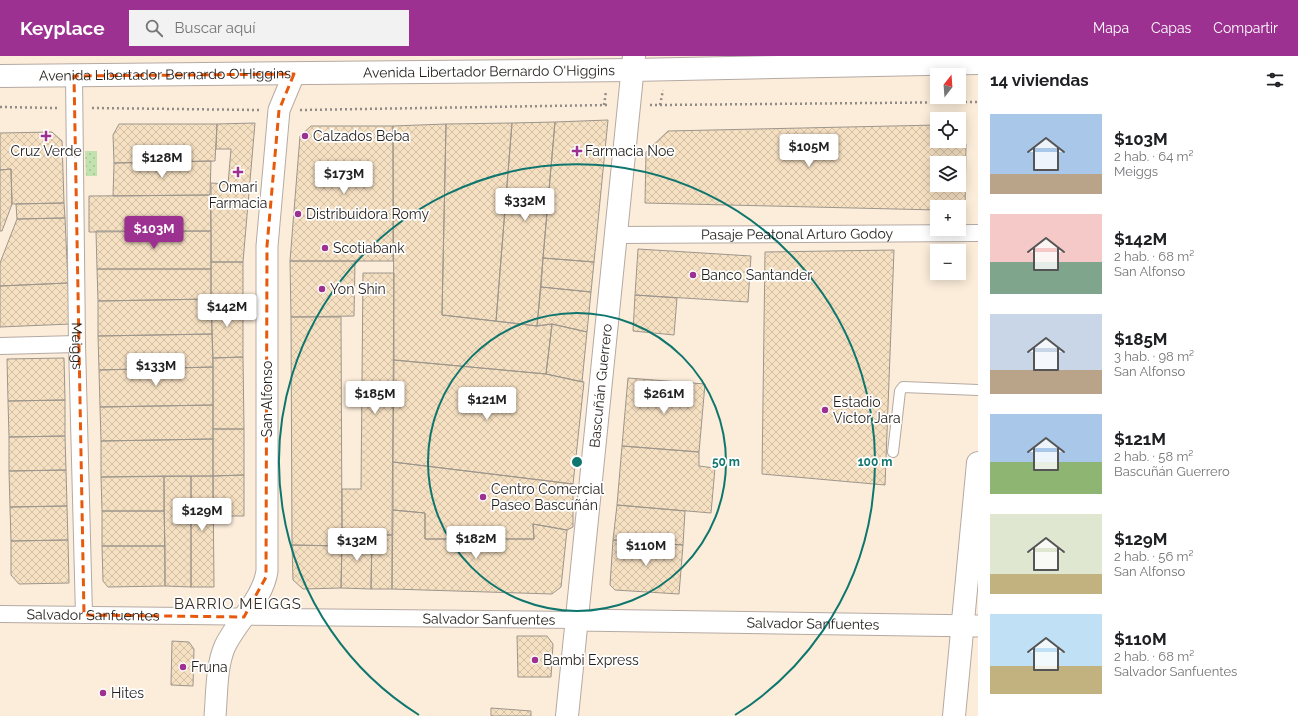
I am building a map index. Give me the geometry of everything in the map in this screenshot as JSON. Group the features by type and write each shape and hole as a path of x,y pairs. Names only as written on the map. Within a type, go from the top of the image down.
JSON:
{"main road":[{"path":"294,74 308,56"},
{"name":"Avenida Libertador Bernardo O'Higgins","path":"0,76 294,74 633,63 978,63"},
{"name":"Bascuñán Guerrero","path":"567,716 633,63"},
{"path":"954,716 971,626 978,464"}],"street":[{"name":"San Alfonso","path":"215,716 222,654 229,637 244,617 264,583 268,571 267,246 279,110 294,74"},
{"name":"Meiggs","path":"74,76 77,344 84,615"},
{"name":"Pasaje Peatonal Arturo Godoy","path":"616,236 978,233"},
{"path":"0,346 77,344"},
{"name":"Salvador Sanfuentes","path":"0,614 971,626"}],"lane":[{"path":"893,452 900,391 903,387 978,390"}],"path":[{"path":"660,105 978,102"},
{"path":"0,106 279,110 604,104"}],"highlighted area":[{"path":"294,74 279,110 267,246 266,577 244,617 84,615 74,76"}],"shaded area":[{"path":"0,56 978,56 978,716 0,716"}],"green space":[{"path":"85,151 97,151 97,176 86,176"}],"building":[{"path":"608,120 594,262 543,258 555,122"},
{"path":"555,122 537,326 496,321 512,123"},
{"path":"255,123 248,204 211,203 211,183 228,184 231,149 216,149 217,124"},
{"path":"512,123 496,321 442,315 446,124"},
{"path":"119,124 217,124 215,161 114,163 113,135"},
{"path":"446,124 442,315 537,326 552,324 546,374 394,360 393,126"},
{"path":"930,125 930,148 966,148 966,156 930,156 930,192 965,192 965,200 930,200 930,210 645,203 646,152 668,131"},
{"path":"311,126 393,126 393,261 290,261 300,136"},
{"path":"52,132 62,141 64,203 12,204 11,169 0,170 0,133"},
{"path":"211,161 210,195 113,196 114,163"},
{"path":"11,169 12,204 2,231 0,231 0,170"},
{"path":"210,195 211,231 89,232 89,196"},
{"path":"64,203 65,218 17,219 16,204"},
{"path":"211,203 248,204 243,262 211,262"},
{"path":"65,218 68,283 0,286 0,263 17,219"},
{"path":"96,231 211,231 211,269 97,269"},
{"name":"Banco Santander","path":"638,249 751,256 748,302 635,295"},
{"name":"Estadio Víctor Jara","path":"894,250 885,485 762,474 765,252"},
{"path":"543,258 594,262 591,292 541,287"},
{"name":"Yon Shin","path":"290,261 355,261 354,316 291,317"},
{"path":"211,262 243,262 243,299 211,299"},
{"path":"97,269 211,269 211,299 98,301"},
{"path":"363,273 394,273 392,535 342,535 342,489 361,489"},
{"path":"68,283 70,324 0,327 0,286"},
{"path":"541,287 591,292 587,332 552,324 537,326"},
{"path":"635,295 677,298 674,335 633,331"},
{"path":"211,299 212,334 98,336 98,301"},
{"path":"211,299 243,299 243,357 213,358"},
{"path":"291,317 341,317 342,546 292,545"},
{"path":"552,324 587,332 582,382 546,374"},
{"path":"212,334 213,367 99,370 98,336"},
{"path":"243,357 244,429 213,429 213,358"},
{"path":"64,358 65,400 8,401 7,359"},
{"path":"394,360 546,374 584,382 573,484 393,462"},
{"path":"213,367 213,405 100,407 99,370"},
{"path":"628,378 705,384 699,452 622,446"},
{"path":"65,400 65,436 9,437 8,401"},
{"path":"213,405 213,439 101,441 100,407"},
{"path":"213,429 244,429 244,475 213,476"},
{"path":"65,436 66,470 9,471 9,437"},
{"path":"213,439 213,476 101,477 101,441"},
{"path":"622,446 699,452 699,466 715,468 711,513 617,505"},
{"name":"Centro Comercial Paseo Bascuñán","path":"393,462 573,484 573,527 567,530 533,524 534,539 425,539 425,513 393,510"},
{"path":"66,470 67,506 10,507 9,471"},
{"path":"244,475 244,516 213,516 213,476"},
{"path":"164,476 164,511 102,511 101,477"},
{"path":"164,476 191,476 191,587 165,586"},
{"path":"191,476 213,476 214,587 191,587"},
{"path":"617,505 685,511 683,545 613,540"},
{"path":"67,506 68,540 11,541 10,507"},
{"path":"393,510 425,513 425,539 534,539 533,524 567,530 561,587 552,594 392,589"},
{"path":"102,511 164,511 165,546 102,546"},
{"path":"342,535 372,535 371,589 341,588"},
{"path":"372,535 392,535 392,589 371,589"},
{"path":"68,540 69,583 19,584 11,575 11,541"},
{"path":"613,540 683,545 679,594 615,590 610,585"},
{"path":"292,545 342,546 341,588 303,589 293,580"},
{"path":"102,546 165,546 165,586 108,587 103,581"},
{"name":"Bambi Express","path":"517,636 547,636 553,644 551,677 518,677"},
{"name":"Fruna","path":"172,641 189,642 194,649 193,686 171,685"},
{"path":"491,708 531,711 531,716 491,716"}],"place":[{"name":"Cruz Verde","path":"46,136"},
{"name":"Calzados Beba","path":"305,136"},
{"name":"Farmacia Noe","path":"577,151"},
{"name":"Omari Farmacia","path":"238,172"},
{"name":"Distribuidora Romy","path":"298,214"},
{"name":"Scotiabank","path":"325,248"},
{"name":"Banco Santander","path":"693,275"},
{"name":"Yon Shin","path":"322,289"},
{"name":"Estadio Víctor Jara","path":"825,410"},
{"name":"Centro Comercial Paseo Bascuñán","path":"483,497"},
{"name":"Bambi Express","path":"535,660"},
{"name":"Fruna","path":"183,667"},
{"name":"Hites","path":"103,693"}],"district":[{"name":"BARRIO MEIGGS","path":"238,604"}]}
